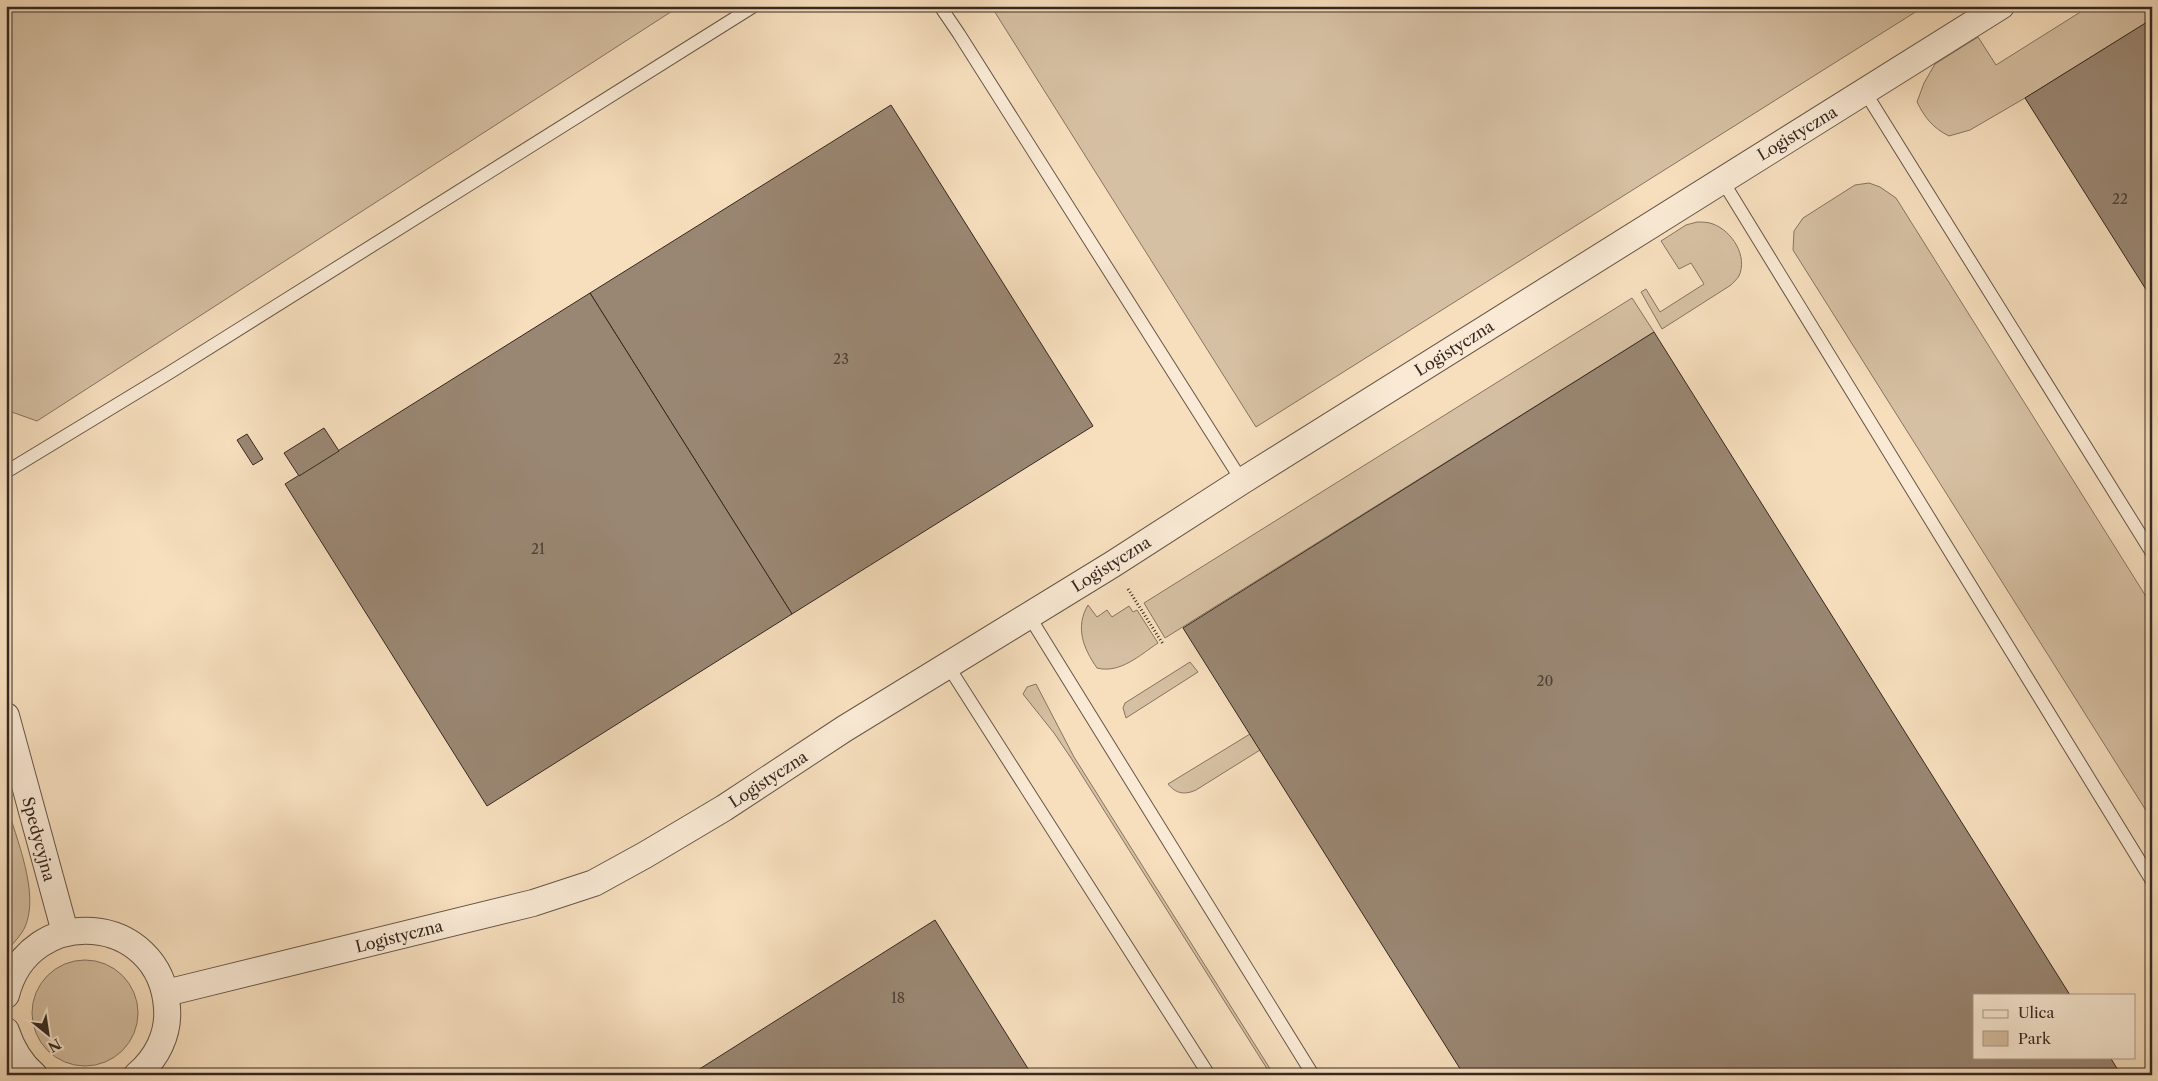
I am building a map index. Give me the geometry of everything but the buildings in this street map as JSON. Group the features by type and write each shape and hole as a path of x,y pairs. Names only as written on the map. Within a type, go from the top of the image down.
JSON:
{"street":[{"name":"Logistyczna","path":"166,993 533,903 594,883 724,808 844,729 1113,564 1242,481 2000,6"},
{"name":"Spedycyjna","path":"6,716 65,932"},
{"path":"6,995 10,979 23,958 42,942 65,932 91,930 117,936 139,949 156,969 166,993 168,1019 162,1044 148,1066 137,1075"},
{"path":"6,1031 12,1049 25,1067 34,1075"}],"lane":[{"path":"6,472 169,373 754,6"},
{"path":"940,6 1242,481"},
{"path":"1865,92 2152,553"},
{"path":"1722,180 2152,881"},
{"path":"1029,616 1313,1075"},
{"path":"948,666 1209,1075"}],"path":[{"path":"1113,564 1163,644"}],"green space":[{"path":"6,6 680,6 37,421 6,410"},
{"path":"991,6 1925,6 1256,427"},
{"path":"2090,6 2152,6 2152,19 1970,130 1949,136 1934,126 1923,113 1917,102 1924,83 1935,64 1978,37 1996,65"},
{"path":"1869,183 1880,187 1896,198 2152,606 2152,820 1793,250 1794,231 1803,218 1855,185"},
{"path":"1707,222 1720,227 1732,238 1740,253 1741,268 1739,276 1731,285 1662,329 1641,292 1646,289 1660,312 1704,284 1691,263 1679,269 1661,241 1686,225"},
{"path":"1632,298 1654,332 1165,638 1144,603"},
{"path":"1088,605 1097,617 1107,610 1112,617 1129,606 1133,612 1137,610 1158,643 1122,666 1105,669 1097,668 1088,653 1082,637 1082,621"},
{"path":"1190,662 1198,672 1126,718 1123,708 1125,703"},
{"path":"1036,684 1074,757 1274,1075 1271,1075 1071,758 1023,694 1027,687"},
{"path":"1250,734 1260,750 1196,790 1181,793 1174,790 1168,784"},
{"path":"6,803 25,865 30,898 29,913 25,927 6,952"},
{"path":"85,960 105,964 122,976 134,993 138,1013 134,1033 122,1050 105,1062 85,1066 65,1062 48,1050 36,1033 32,1013 36,993 48,976 65,964"}]}
